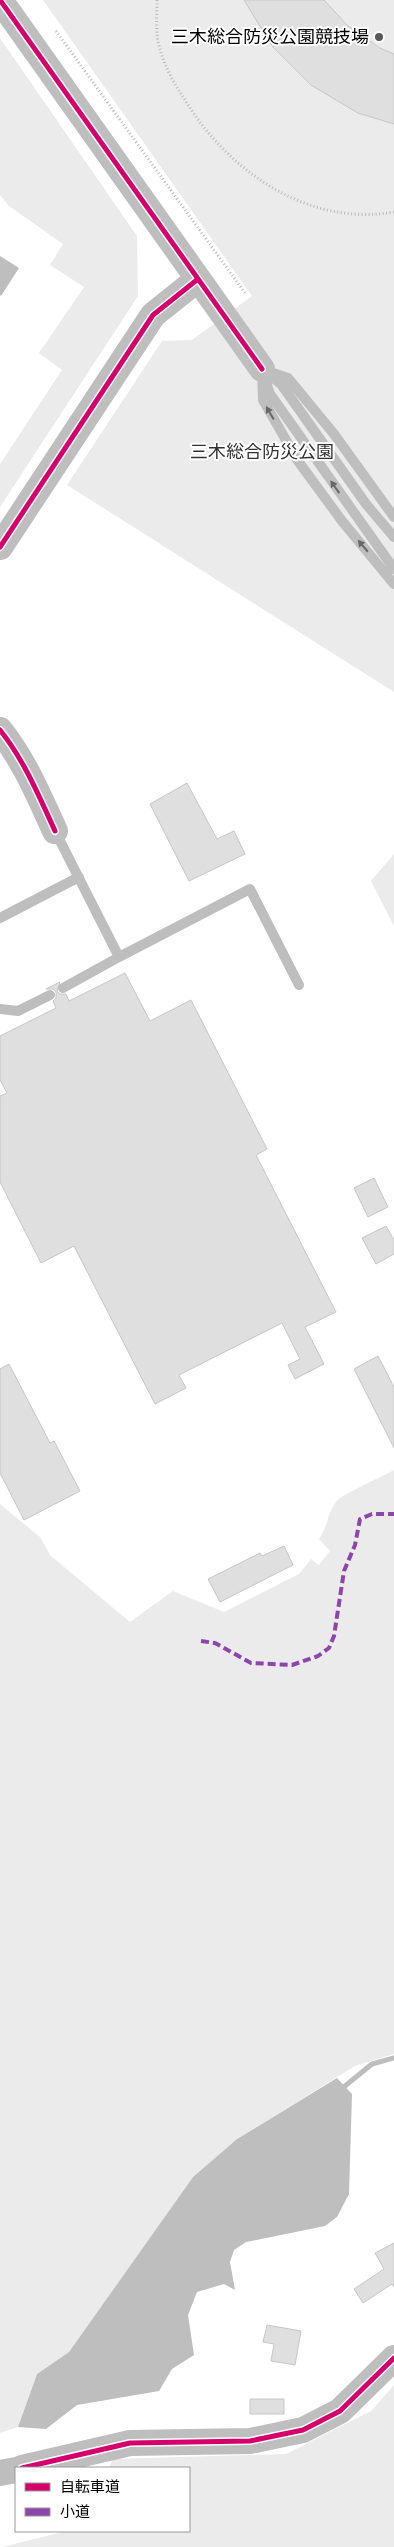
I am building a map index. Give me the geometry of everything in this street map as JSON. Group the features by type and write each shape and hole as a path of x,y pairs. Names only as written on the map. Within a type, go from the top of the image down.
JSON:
{"street":[{"path":"0,0 262,369"},
{"path":"0,547 153,315 198,279"},
{"path":"0,730 16,751 29,774 55,831"},
{"path":"26,2467 130,2443 250,2441 303,2430 340,2411 394,2358"},
{"path":"0,2474 15,2470"}],"lane":[{"path":"262,369 288,378 334,434 394,517"},
{"path":"262,369 281,384 366,504 394,538"},
{"path":"262,369 270,394 394,569"},
{"path":"262,369 263,400 298,461 342,521 394,584"},
{"path":"55,831 119,957"},
{"path":"0,918 79,877"},
{"path":"63,988 250,889 299,985"},
{"path":"0,1009 18,1011 50,995"}],"path":[{"path":"157,0 156,23 159,49 172,79 195,116 220,147 249,173 310,205 345,214 394,212"},
{"path":"56,31 245,293"}],"green space":[{"name":"三木総合防災公園","path":"43,0 394,0 394,692 67,485 162,341 192,340 252,296"},
{"path":"0,38 137,236 138,296 0,507 0,464 62,370 39,353 84,287 50,265 63,244 9,206 0,195"},
{"path":"394,854 394,926 371,881"},
{"path":"394,1470 394,2054 355,2066 237,2139 193,2177 69,2352 37,2374 18,2427 0,2433 0,1504 40,1537 51,1556 130,1622 173,1591 224,1612 299,1574 311,1559 319,1565 330,1551 319,1539 335,1503 353,1491"},
{"path":"394,2385 394,2547 2,2547 63,2532 190,2532 190,2467 109,2467 113,2459 286,2454 371,2411"}],"shaded area":[{"path":"0,256 19,268 1,296 0,295"},
{"path":"337,2078 352,2094 349,2194 337,2217 325,2226 246,2242 234,2250 230,2262 235,2290 224,2284 197,2292 188,2315 194,2355 172,2369 159,2391 77,2405 46,2429 18,2427 37,2374 69,2352 193,2177 237,2139"}],"building":[{"path":"244,0 324,0 347,25 380,48 394,54 394,124 358,113 311,85 272,46"},
{"path":"187,783 217,839 234,831 245,854 189,881 150,804"},
{"path":"125,973 150,1021 191,1000 267,1149 256,1155 336,1312 305,1327 324,1364 295,1379 288,1365 300,1359 282,1323 179,1375 186,1388 155,1404 74,1246 41,1263 0,1182 0,1096 7,1093 0,1080 0,1036 56,1008 53,1001 56,998 56,992 53,989 46,989 60,982 57,991 60,994 66,994 69,1001"},
{"path":"374,1178 388,1207 368,1217 354,1188"},
{"path":"386,1226 394,1240 394,1254 376,1264 362,1238"},
{"path":"378,1356 394,1387 394,1448 354,1369"},
{"path":"9,1364 50,1443 54,1441 80,1491 24,1520 0,1473 0,1369"},
{"path":"284,1546 293,1565 220,1602 208,1579 260,1553 262,1556"},
{"path":"394,2243 394,2287 392,2284 363,2303 354,2289 384,2269 375,2253"},
{"path":"267,2325 301,2331 295,2365 271,2361 274,2344 263,2342"},
{"path":"250,2399 284,2399 284,2414 250,2414"}],"waterway":[{"path":"345,2086 372,2064 394,2058"}],"marked path":[{"path":"201,1641 215,1643 251,1663 292,1665 318,1656 329,1648 334,1636 344,1571 355,1545 360,1519 372,1514 394,1514"}],"cycle path":[{"path":"0,0 262,369"},
{"path":"0,547 153,315 198,279"},
{"path":"0,730 24,766 55,831"},
{"path":"26,2467 130,2443 250,2441 303,2430 340,2411 394,2358"}],"place":[{"name":"三木総合防災公園競技場","path":"379,37"}]}
